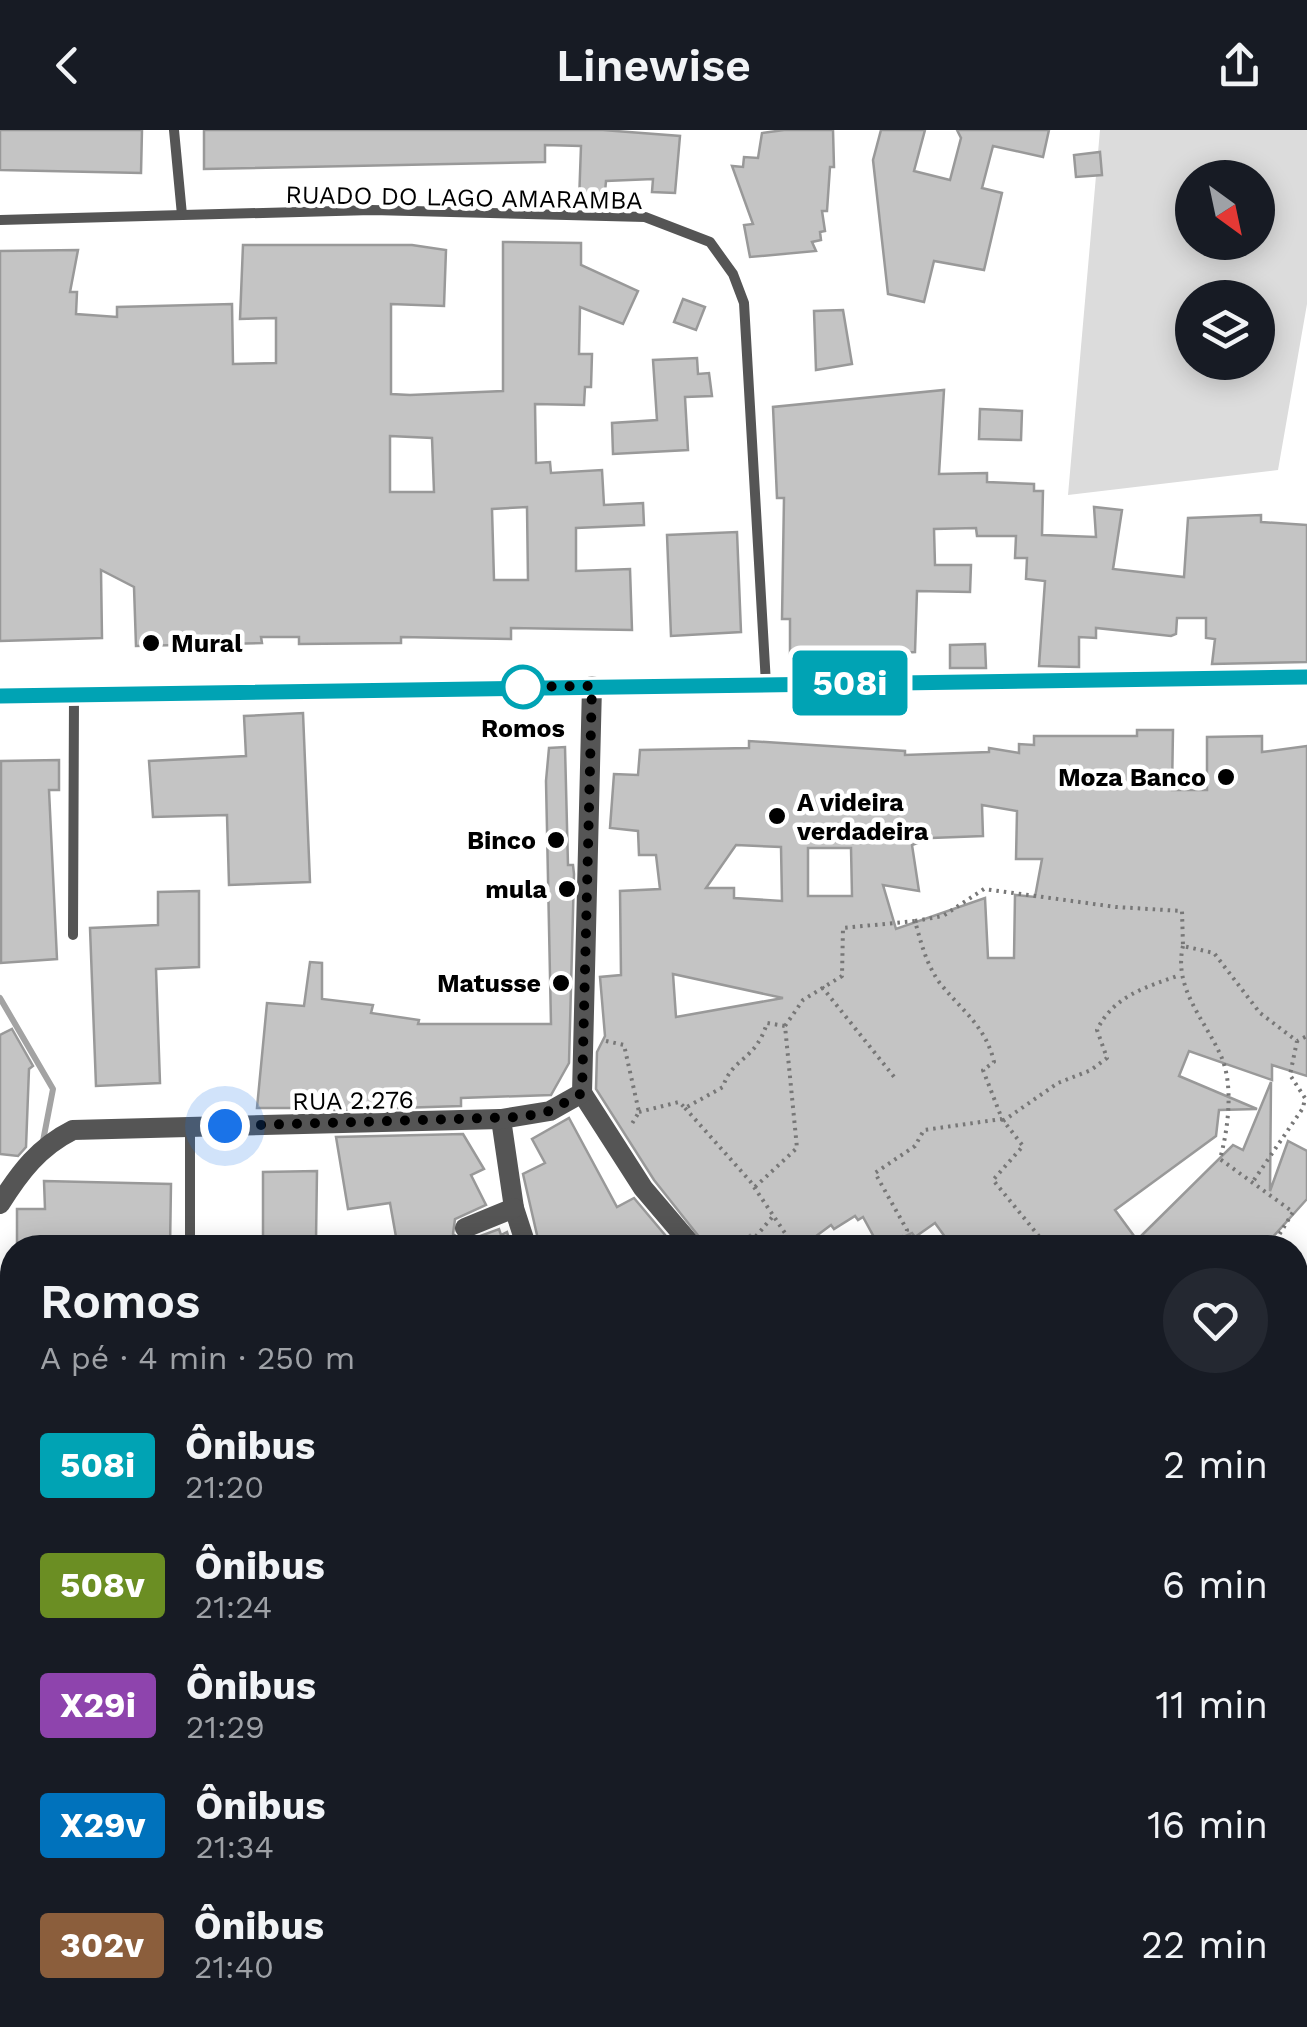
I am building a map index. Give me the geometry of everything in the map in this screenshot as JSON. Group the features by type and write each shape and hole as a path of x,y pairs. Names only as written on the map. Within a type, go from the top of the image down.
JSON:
{"main road":[{"path":"0,696 1307,677"}],"street":[{"path":"592,686 582,1093 643,1188 683,1235"},
{"name":"RUA 2.276","path":"0,1204 28,1163 49,1142 74,1130 501,1119 550,1111 582,1093"},
{"path":"501,1119 514,1208 522,1235"},
{"path":"465,1228 514,1208"}],"lane":[{"path":"174,130 182,215"},
{"name":"RUADO DO LAGO AMARAMBA","path":"0,220 372,210 645,217 710,242 733,274 744,303 766,684"},
{"path":"73,935 74,697"},
{"path":"190,1127 190,1235"}],"path":[{"path":"755,1187 797,1148 785,1026 803,1000 842,976 843,928 943,916 984,889 1116,907 1182,911 1180,974 1223,1058 1227,1132 1220,1159 1293,1212 1279,1235"},
{"path":"915,921 924,957 991,1046 994,1062 983,1070 1003,1120 1023,1146 993,1180 1037,1235"},
{"path":"1183,946 1214,952 1260,1013 1297,1042"},
{"path":"904,1235 907,1230 875,1173 914,1146 924,1130 1003,1120 1058,1083 1091,1070 1107,1058 1098,1030 1112,1008 1130,993 1180,974"},
{"path":"822,988 894,1078"},
{"path":"685,1108 723,1088 728,1070 760,1046 767,1023 785,1026"},
{"path":"584,1031 624,1046 639,1112"},
{"path":"1254,1180 1303,1108 1305,1098 1290,1075 1297,1042 1307,1036"},
{"path":"611,1142 626,1133 639,1112 679,1102 755,1187 787,1235"},
{"path":"757,1235 774,1215"}],"shaded area":[{"path":"1100,130 1307,130 1307,304 1278,470 1068,495"}],"building":[{"path":"0,130 142,130 141,173 0,170"},
{"path":"204,130 603,130 680,136 675,193 652,192 653,179 606,181 604,204 579,202 581,146 545,145 545,162 204,169"},
{"path":"833,130 834,167 830,167 827,211 822,211 825,231 820,232 821,240 812,242 816,251 750,257 744,225 753,224 732,166 743,167 744,157 758,158 762,133"},
{"path":"881,130 925,130 914,171 950,180 961,138 957,130 1049,130 1043,157 993,146 982,188 1002,193 984,270 934,261 924,302 888,294 873,160"},
{"path":"1100,152 1102,175 1076,177 1074,155"},
{"path":"503,242 581,243 581,265 638,291 623,324 580,307 579,354 592,354 591,387 585,387 584,405 535,404 536,463 550,462 551,473 602,470 604,505 643,503 644,525 576,528 576,571 630,569 632,630 511,628 511,639 401,637 401,643 299,644 299,637 261,637 262,643 136,646 134,587 101,570 102,638 0,641 0,251 78,250 70,292 77,292 76,314 117,317 117,307 232,304 233,364 276,363 276,318 240,319 243,245 412,245 446,250 444,306 391,304 391,394 503,391","holes":["390,436 432,438 434,492 390,492","527,507 528,580 494,580 492,509"]},
{"path":"683,299 705,307 696,330 674,322"},
{"path":"843,310 852,364 816,370 814,311"},
{"path":"697,358 698,374 709,373 712,396 685,397 688,450 613,454 612,423 657,420 653,360"},
{"path":"944,390 939,474 987,473 987,482 1034,484 1034,491 1043,491 1042,535 1096,537 1094,507 1122,510 1113,569 1184,577 1188,518 1261,515 1261,522 1307,525 1307,662 1212,664 1215,639 1206,638 1206,618 1177,618 1176,634 1171,636 1096,628 1096,638 1079,637 1079,667 1039,666 1045,581 1026,579 1027,558 1015,558 1016,536 977,536 976,528 934,529 935,565 971,565 970,592 917,591 915,652 790,660 790,619 782,619 784,498 777,498 773,407"},
{"path":"980,409 1022,411 1021,440 979,439"},
{"path":"737,532 741,632 671,636 667,535"},
{"path":"985,644 986,668 950,668 950,645"},
{"path":"303,713 310,882 229,885 227,815 153,817 149,761 246,756 244,716"},
{"path":"1137,730 1173,730 1172,790 1207,790 1207,737 1262,736 1262,752 1307,746 1307,1076 1272,1065 1272,1080 1189,1051 1179,1076 1257,1109 1219,1110 1216,1136 1115,1210 1133,1235 944,1235 935,1223 918,1235 873,1235 863,1217 858,1220 855,1216 818,1235 698,1235 654,1180 596,1089 597,1052 605,1036 600,977 621,975 620,891 660,889 656,855 639,855 638,831 610,828 614,774 638,775 640,750 749,748 749,741 905,751 905,755 989,752 989,748 1019,753 1019,744 1034,745 1034,736 1137,736","holes":["982,805 1017,811 1016,859 1042,859 1035,897 1015,895 1014,958 988,958 985,898 896,929 883,885 919,891 912,845 931,838 983,836","736,845 781,847 782,901 734,898 734,888 706,888","808,848 851,848 852,896 808,896","673,974 783,998 676,1017"]},
{"path":"565,747 568,865 573,865 574,874 569,1063 551,1095 461,1098 461,1106 334,1110 326,1103 318,1103 318,1108 257,1108 267,1003 304,1006 310,962 322,963 322,999 373,1005 371,1013 419,1020 418,1024 551,1024 546,781 549,748"},
{"path":"59,760 59,790 49,790 57,959 1,963 1,761"},
{"path":"199,891 199,967 156,969 160,1083 96,1086 90,928 158,925 158,892"},
{"path":"12,1029 33,1066 29,1069 26,1147 18,1156 0,1154 0,1035"},
{"path":"1271,1082 1270,1191 1288,1141 1307,1151 1307,1199 1275,1235 1142,1235 1233,1145 1243,1150"},
{"path":"569,1118 617,1207 634,1198 665,1235 537,1235 523,1174 545,1163 532,1139"},
{"path":"463,1134 484,1169 471,1175 486,1205 455,1219 454,1235 396,1235 390,1203 348,1209 336,1137"},
{"path":"317,1171 316,1235 263,1235 263,1172"},
{"path":"44,1181 171,1184 170,1235 17,1235 17,1209 45,1209"}],"waterway":[{"path":"0,998 53,1089 43,1141"}],"bus line":[{"name":"508i","path":"0,696 1307,677"}],"place":[{"name":"Mural","path":"151,643"},
{"name":"Romos","path":"523,687"},
{"name":"Moza Banco","path":"1226,777"},
{"name":"A videira verdadeira","path":"777,816"},
{"name":"Binco","path":"556,840"},
{"name":"mula","path":"567,889"},
{"name":"Matusse","path":"561,983"}],"route":[{"path":"225,1126 400,1124 522,1117 550,1111 582,1093 592,686 518,687 523,687"}]}
